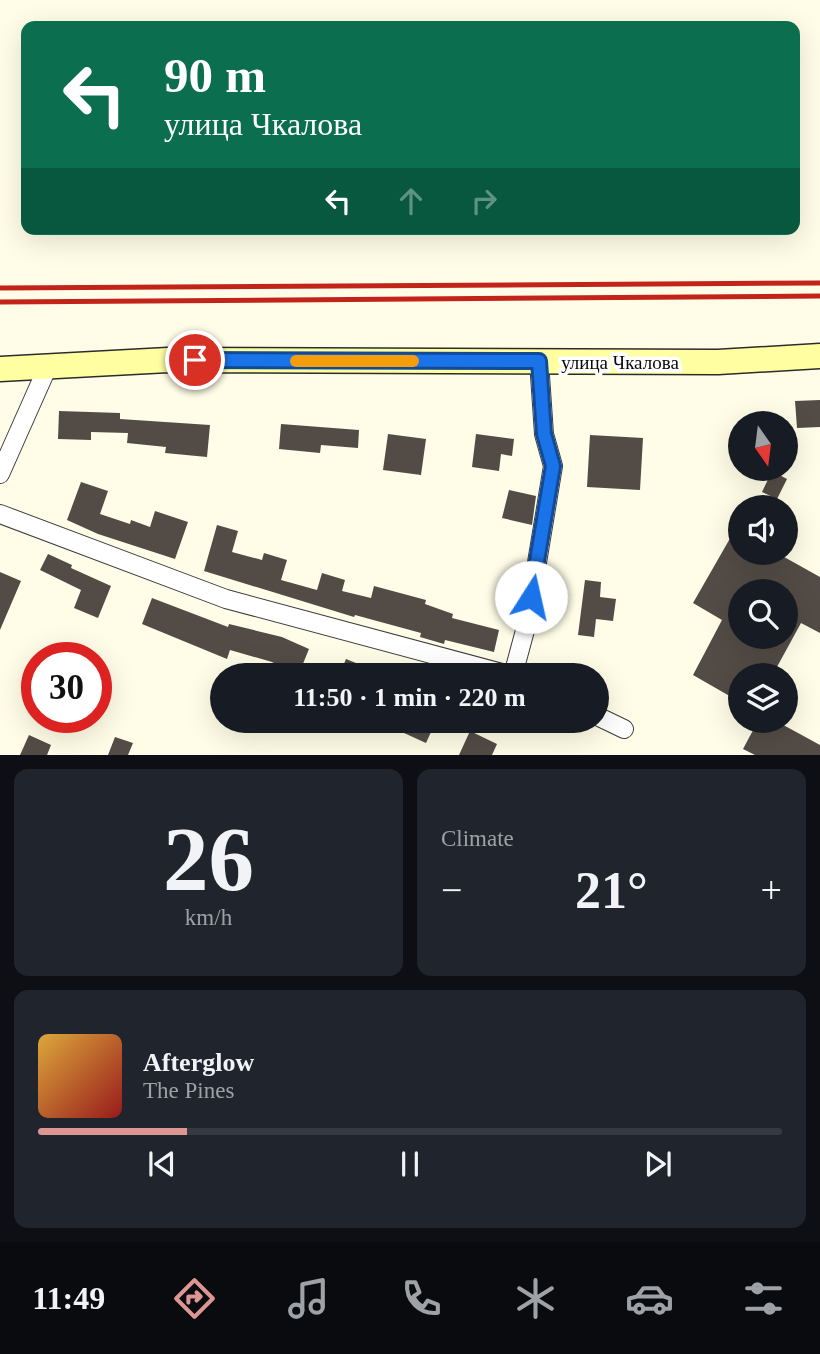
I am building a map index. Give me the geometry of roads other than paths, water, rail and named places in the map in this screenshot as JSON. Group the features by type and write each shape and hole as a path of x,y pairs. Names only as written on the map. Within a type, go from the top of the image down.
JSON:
{"street":[{"name":"улица Чкалова","path":"0,369 168,360 718,362 820,356"},
{"path":"516,663 527,623 553,466 544,434 539,361"},
{"path":"0,474 48,366"},
{"path":"0,514 226,599 468,663"},
{"path":"609,722 624,729"}],"railway":[{"path":"0,288 820,283"},
{"path":"0,302 820,296"}]}
